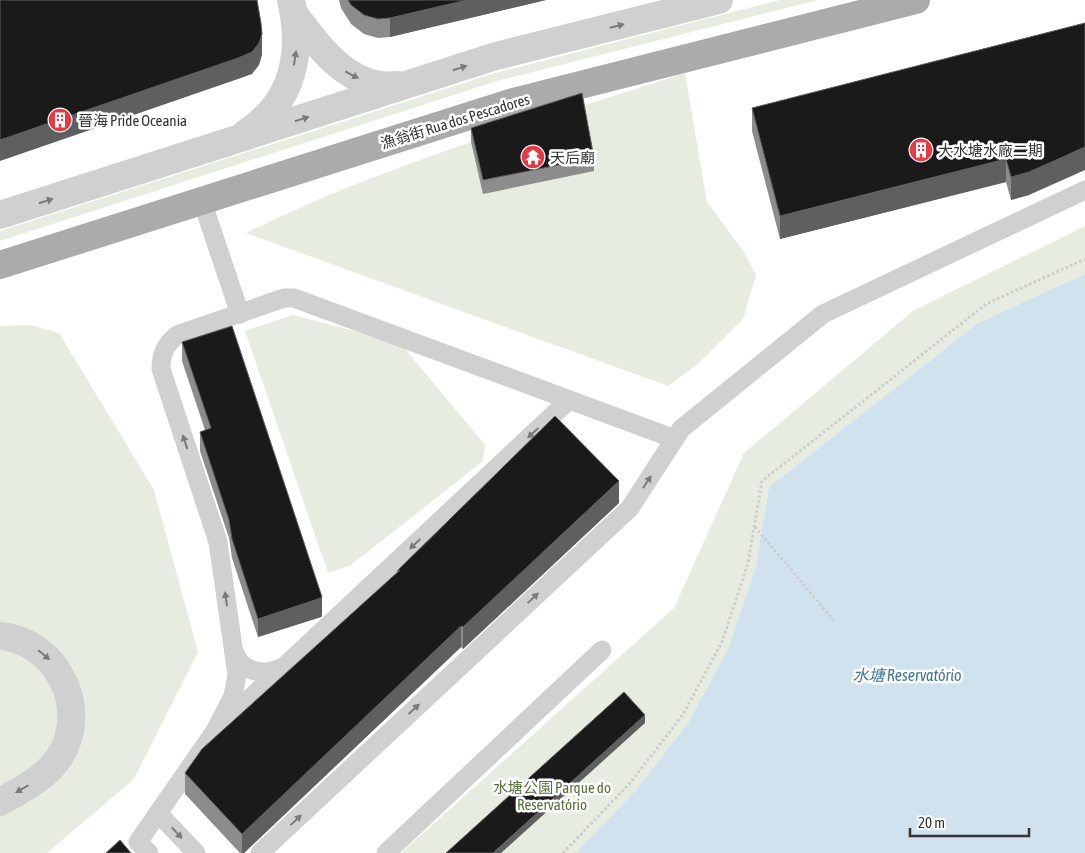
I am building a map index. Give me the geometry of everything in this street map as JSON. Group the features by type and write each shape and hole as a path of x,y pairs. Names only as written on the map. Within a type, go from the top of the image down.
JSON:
{"main road":[{"name":"漁翁街 Rua dos Pescadores","path":"0,266 513,102 916,0"}],"street":[{"path":"0,215 496,56 719,0"},
{"path":"293,8 324,53 346,71 367,82 380,85 393,86 414,83"},
{"path":"222,144 240,136 256,125 270,112 281,97 295,62 297,34 293,8"},
{"path":"0,636 10,637 28,644 52,663 60,673 68,690 72,721 68,739 60,756 52,766 34,782 0,802"}],"lane":[{"path":"260,853 630,508 681,429 823,314 1085,190"},
{"path":"202,201 240,314"},
{"path":"149,853 138,842 215,731 233,696 237,674 218,542 160,369 160,359 163,350 177,335 284,298 294,298 675,439"},
{"path":"215,731 569,400"},
{"path":"233,647 236,655 250,670 271,672 282,668"},
{"path":"386,853 602,650"},
{"path":"158,813 196,853"}],"path":[{"path":"563,853 630,783 682,716 722,642 748,563 762,481 986,304 1085,259"},
{"path":"755,526 835,622"}],"green space":[{"path":"780,0 818,0 497,81 0,241 0,231 495,73"},
{"path":"685,73 707,202 744,252 756,275 743,319 699,363 668,386 246,233 299,208 407,165 462,145"},
{"name":"水塘公園 Parque do Reservatório","path":"1085,226 1085,274 978,323 769,487 755,570 728,649 688,723 637,789 576,853 401,853 674,608 744,453 913,311"},
{"path":"293,315 400,343 485,445 483,461 351,565 328,573 245,331"},
{"path":"30,325 59,333 154,490 198,652 134,779 47,853 0,853 0,326"}],"water":[{"name":"水塘 Reservatório","path":"1085,274 1085,853 576,853 637,789 688,723 728,649 755,570 769,487 978,323"}],"building":[{"name":"晉海 Pride Oceania","path":"0,0 257,0 262,34 259,43 252,52 238,58 0,140"},
{"path":"348,0 467,0 390,18 378,19 364,15 351,5"},
{"name":"大水塘水廠二期","path":"1085,23 1085,147 1029,172 1011,177 1006,159 780,216 752,108"},
{"name":"天后廟","path":"582,93 594,158 483,180 471,128"},
{"path":"232,326 322,597 258,619 232,539 229,520 200,432 211,428 182,342"},
{"path":"555,416 619,481 463,627 461,626 242,834 185,773 202,749 400,570 397,571"},
{"path":"624,692 645,715 493,853 446,853"},
{"path":"120,840 131,853 106,853"}],"place":[{"name":"晉海 Pride Oceania","path":"60,120"},
{"name":"大水塘水廠二期","path":"921,150"},
{"name":"天后廟","path":"533,157"}]}
